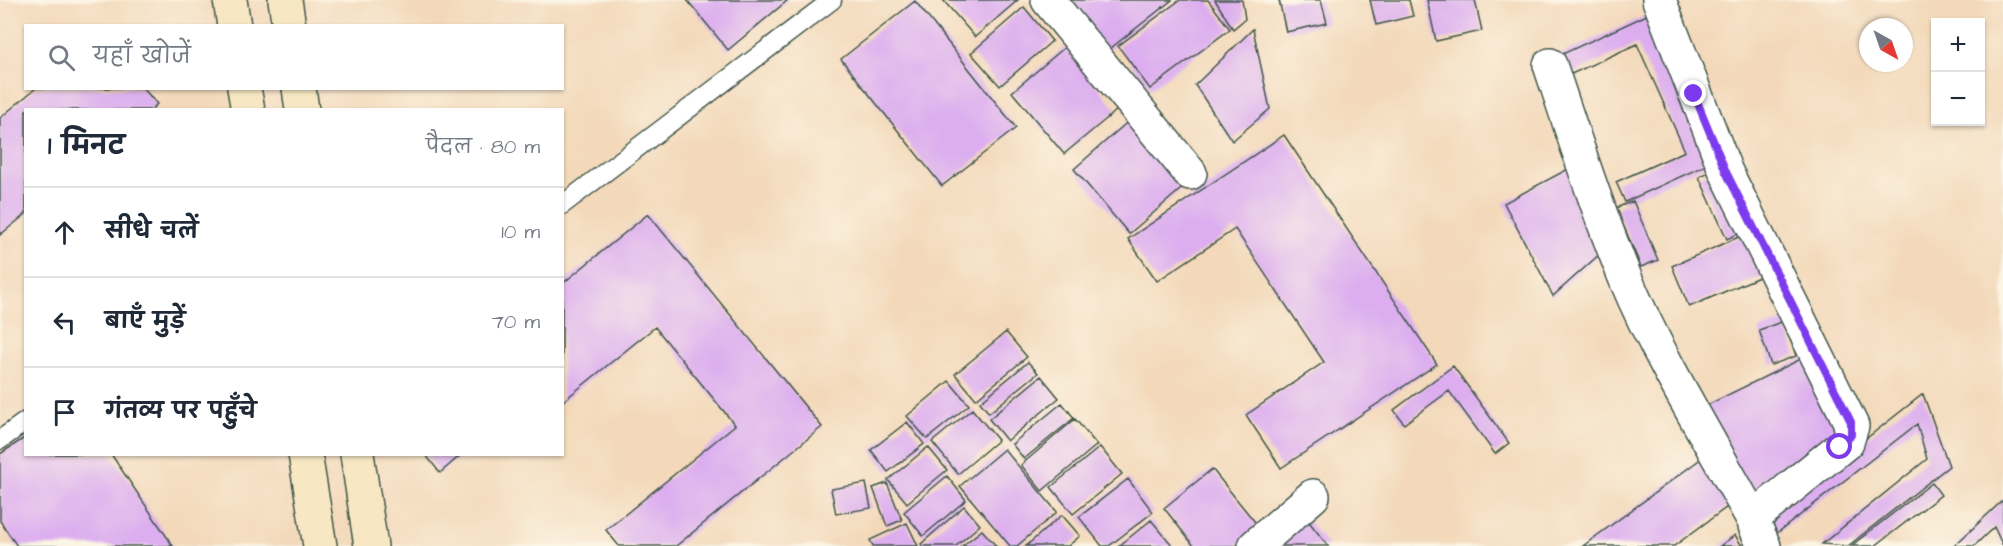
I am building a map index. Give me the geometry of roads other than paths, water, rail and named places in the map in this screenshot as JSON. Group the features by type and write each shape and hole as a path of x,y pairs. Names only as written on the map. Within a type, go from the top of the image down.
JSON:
{"main road":[{"path":"230,0 234,24"},
{"path":"285,0 289,24"},
{"path":"244,90 248,108"},
{"path":"299,90 302,108"},
{"path":"305,456 320,546"},
{"path":"357,456 371,546"}],"street":[{"path":"1048,0 1190,173"},
{"path":"1659,0 1726,172 1852,426 1847,442 1758,514 1759,534"},
{"path":"1551,65 1590,184 1627,281 1666,361 1759,534"},
{"path":"1255,546 1313,496"}],"lane":[{"path":"564,203 831,0"},
{"path":"0,440 24,422"}]}
